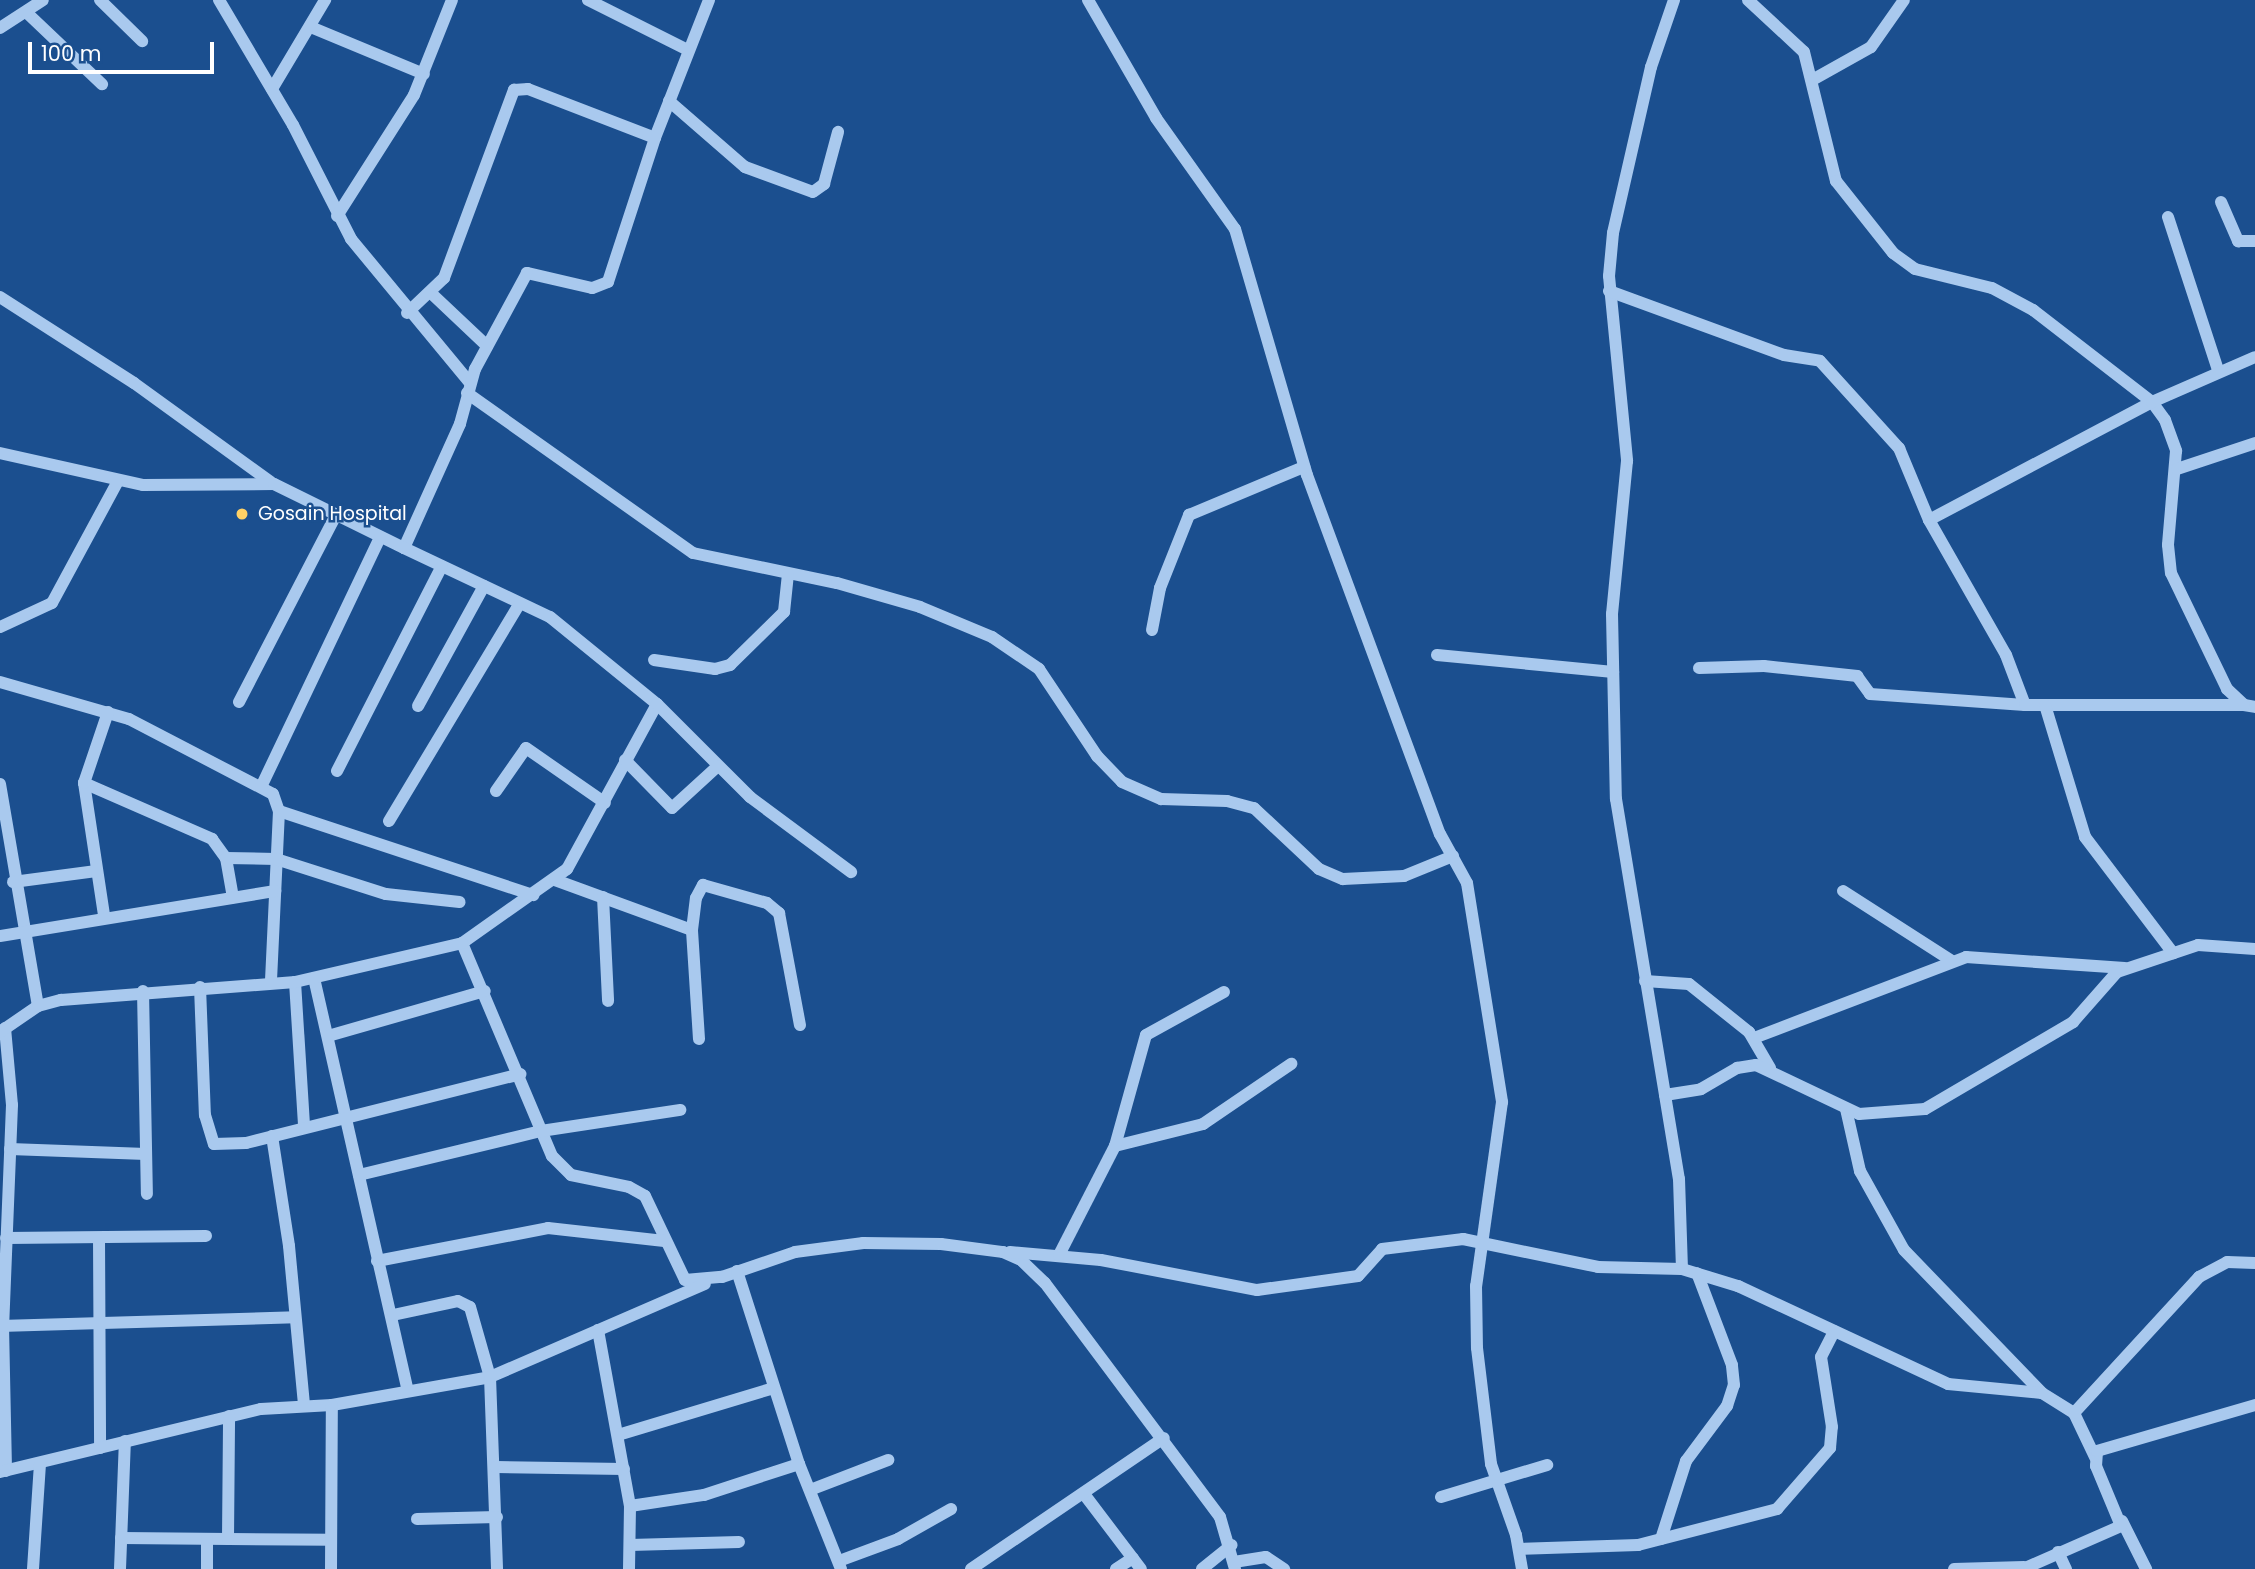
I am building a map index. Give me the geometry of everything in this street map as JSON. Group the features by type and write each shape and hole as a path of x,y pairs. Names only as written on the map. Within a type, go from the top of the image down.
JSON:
{"street":[{"path":"0,27 43,0"},
{"path":"100,0 142,41"},
{"path":"219,0 272,89 337,216 407,313 468,388 693,553 898,600 992,637 1040,669 1097,756 1122,782 1161,799 1227,801 1254,808 1328,874 1381,880 1453,856"},
{"path":"272,89 313,28 325,0"},
{"path":"337,216 397,127 424,74 452,0"},
{"path":"588,0 687,49"},
{"path":"404,548 460,424 468,388 487,346 527,273 592,288 608,282 654,138 687,49 709,0"},
{"path":"1088,0 1156,118 1235,229 1304,467 1440,834 1469,890 1500,1080 1501,1123 1483,1240 1476,1325 1495,1478 1520,1549 1522,1569"},
{"path":"1674,0 1651,67 1613,233 1609,290 1627,461 1612,614 1618,823 1679,1179 1682,1269"},
{"path":"1748,0 1804,52 1814,79 1836,181 1893,253 1916,269 2010,297 2152,402 2172,434 2177,469 2168,545 2171,573 2227,689 2250,706"},
{"path":"1814,79 1871,47 1904,0"},
{"path":"26,12 102,84"},
{"path":"313,28 424,74"},
{"path":"407,313 432,294 444,278 514,90 528,89 654,138"},
{"path":"669,101 744,167 813,192 824,184 838,132"},
{"path":"2221,202 2238,241 2255,241"},
{"path":"2168,218 2218,370"},
{"path":"1609,290 1784,355 1820,361 1899,448 1929,520 1999,642 2025,705"},
{"path":"432,294 487,346"},
{"path":"0,297 134,383 274,484 380,538 520,603 575,633 657,704 718,766 779,821 851,872"},
{"path":"1929,520 2152,402 2218,370 2255,357"},
{"path":"2177,469 2255,443"},
{"path":"0,453 118,481 160,486 274,484"},
{"path":"1152,630 1160,588 1189,515 1304,467"},
{"path":"0,627 52,603 118,481"},
{"path":"239,702 336,514"},
{"path":"261,787 380,538"},
{"path":"337,771 442,566"},
{"path":"654,660 715,668 730,665 784,612 788,574"},
{"path":"418,706 484,586"},
{"path":"388,821 520,603"},
{"path":"1437,655 1613,672"},
{"path":"1699,668 1764,666 1857,676 1870,694 2025,705 2250,706"},
{"path":"0,681 108,712 273,794 279,811 271,983"},
{"path":"657,704 567,869 462,943 295,982 143,990 38,1006 3,1030 10,1149 2,1326 3,1472 229,1416 304,1405 332,1405 407,1389 490,1377 737,1271 795,1252 863,1243 941,1244 1003,1252 1059,1255 1256,1290 1357,1276 1389,1247 1483,1240 1598,1266 1682,1269 1697,1273 1834,1331 1948,1384 2042,1393"},
{"path":"2045,705 2085,837 2173,953"},
{"path":"104,915 84,783 108,712"},
{"path":"496,791 526,748 605,803"},
{"path":"625,760 672,808 718,766"},
{"path":"84,783 212,839 226,858 233,897"},
{"path":"1,792 8,874 38,1006"},
{"path":"279,811 533,895"},
{"path":"226,858 276,859 386,894 460,902"},
{"path":"8,874 96,871"},
{"path":"555,880 692,930"},
{"path":"699,1039 692,930 696,898 703,886 775,908 782,920 800,1025"},
{"path":"0,936 104,915 275,891"},
{"path":"1843,891 1952,961"},
{"path":"603,897 608,1001"},
{"path":"462,943 485,990 541,1131 560,1168 645,1196 664,1241 685,1280 722,1277"},
{"path":"1665,1096 1701,1088 1747,1065 1770,1068 1846,1110 1885,1116 1925,1110 2073,1022 2101,986 2125,968 2199,944 2255,950"},
{"path":"1754,1038 1952,961 1990,956 2125,968"},
{"path":"314,978 377,1261 393,1315 407,1389"},
{"path":"1645,981 1689,984 1754,1038 1770,1068"},
{"path":"295,982 304,1125"},
{"path":"200,987 208,1138 224,1145 272,1136 304,1125 346,1118 520,1074"},
{"path":"143,990 147,1194"},
{"path":"328,1036 485,990"},
{"path":"1059,1255 1115,1146 1146,1035 1224,992"},
{"path":"1115,1146 1203,1124 1290,1064"},
{"path":"359,1175 541,1131 680,1110"},
{"path":"1846,1110 1860,1171 1904,1250 2042,1393 2074,1413 2146,1569"},
{"path":"272,1136 304,1405"},
{"path":"10,1149 146,1154"},
{"path":"377,1261 548,1228 664,1241"},
{"path":"6,1238 206,1236"},
{"path":"99,1238 96,1327 100,1448"},
{"path":"1003,1252 1040,1277 1164,1438 1220,1517 1232,1545 1235,1566 1266,1557 1284,1569"},
{"path":"2074,1413 2199,1277 2227,1262 2255,1263"},
{"path":"737,1271 799,1464 840,1565 898,1539 951,1509"},
{"path":"1661,1539 1686,1461 1727,1406 1734,1385 1732,1365 1697,1273"},
{"path":"393,1315 465,1302 490,1377 496,1467 497,1569"},
{"path":"2,1326 96,1327 295,1317"},
{"path":"598,1330 630,1506 629,1569"},
{"path":"1520,1549 1621,1547 1768,1515 1824,1457 1833,1438 1821,1357 1834,1331"},
{"path":"618,1435 774,1388"},
{"path":"331,1569 332,1405"},
{"path":"2095,1457 2103,1447 2255,1405"},
{"path":"228,1539 229,1416"},
{"path":"971,1569 1164,1438"},
{"path":"120,1569 125,1441"},
{"path":"810,1490 888,1460"},
{"path":"33,1569 40,1464"},
{"path":"630,1506 704,1496 799,1464"},
{"path":"1441,1497 1495,1478 1547,1465"},
{"path":"496,1467 624,1469"},
{"path":"1084,1494 1141,1569"},
{"path":"417,1519 497,1517"},
{"path":"1954,1569 2023,1568 2117,1530 2122,1521"},
{"path":"121,1538 331,1540"},
{"path":"207,1539 207,1569"},
{"path":"630,1545 739,1542"},
{"path":"1202,1569 1232,1545"},
{"path":"2058,1552 2066,1569"},
{"path":"1116,1569 1133,1558"}],"place":[{"name":"Gosain Hospital","path":"242,514"}]}
